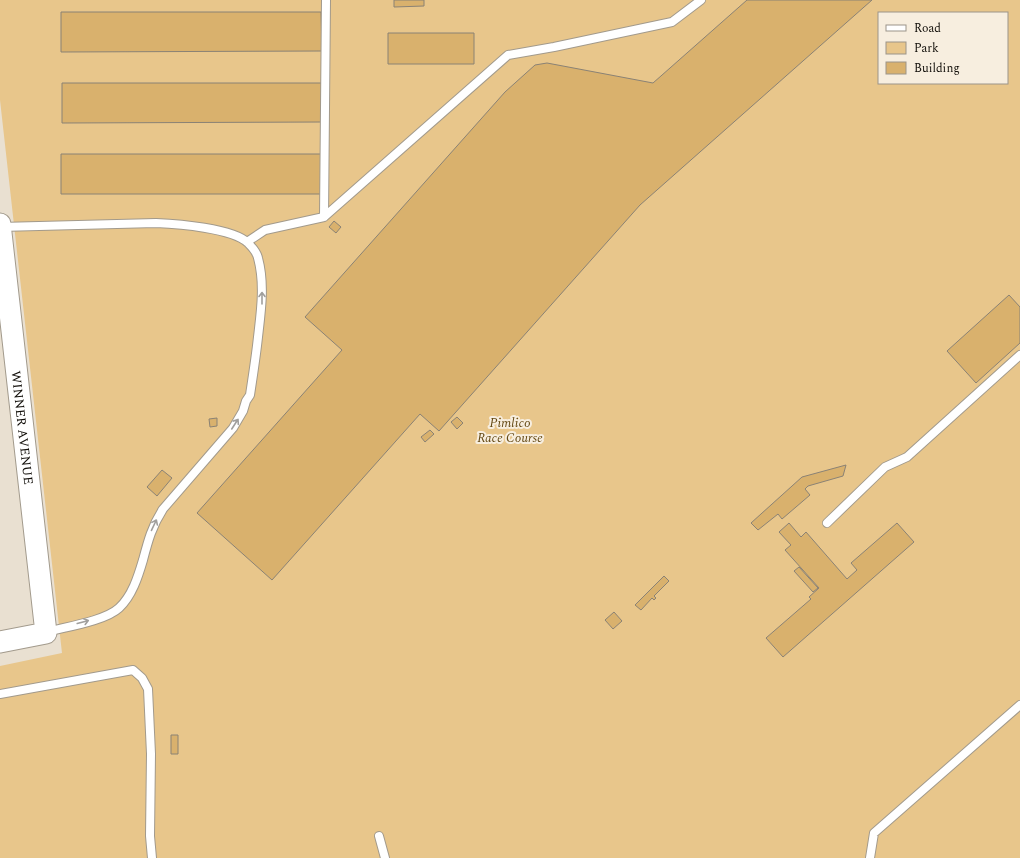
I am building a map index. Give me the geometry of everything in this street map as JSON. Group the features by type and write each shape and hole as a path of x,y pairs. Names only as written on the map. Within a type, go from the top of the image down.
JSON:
{"street":[{"name":"WINNER AVENUE","path":"0,225 46,633"},
{"path":"0,642 46,633"}],"lane":[{"path":"324,217 326,0"},
{"path":"247,242 265,230 324,217 508,55 554,47 672,22 701,0"},
{"path":"0,225 181,224 235,235 247,242 258,256 262,278 262,306 250,394 243,412 233,428 163,509 155,521 137,578 128,596 118,609 102,617 46,633"},
{"path":"827,523 885,467 907,457 1020,355"},
{"path":"0,694 133,670 142,678 148,690 150,836 152,858"},
{"path":"870,858 874,834 1020,705"},
{"path":"379,836 385,858"}],"green space":[{"name":"Pimlico Race Course","path":"0,0 1020,0 1020,858 0,858 0,666 62,653 0,100"}],"building":[{"path":"394,0 424,0 424,6 394,7"},
{"path":"747,0 872,0 640,205 439,431 420,414 272,580 197,513 342,350 305,317 505,92 535,65 547,63 653,83"},
{"path":"61,12 321,12 322,51 61,52"},
{"path":"388,33 474,33 474,64 388,64"},
{"path":"62,83 322,83 323,122 62,123"},
{"path":"61,154 321,154 322,194 61,194"},
{"path":"334,221 341,227 336,233 329,227"},
{"path":"1009,295 1020,307 1020,343 976,383 947,351"},
{"path":"457,417 463,423 457,429 451,422"},
{"path":"217,418 217,426 210,427 209,419"},
{"path":"430,430 434,434 425,442 421,437"},
{"path":"846,465 843,476 808,486 805,489 810,495 782,519 778,514 758,530 751,523 802,477"},
{"path":"162,470 172,478 157,496 147,487"},
{"path":"789,523 801,537 806,532 847,579 857,570 851,563 897,523 914,542 783,657 766,638 811,599 809,597 819,588 785,550 791,545 779,532"},
{"path":"799,567 818,588 813,592 794,571"},
{"path":"664,576 669,581 654,596 656,598 654,600 652,598 641,610 635,605"},
{"path":"614,612 622,621 613,629 605,620"},
{"path":"171,735 178,735 178,754 171,754"}]}
